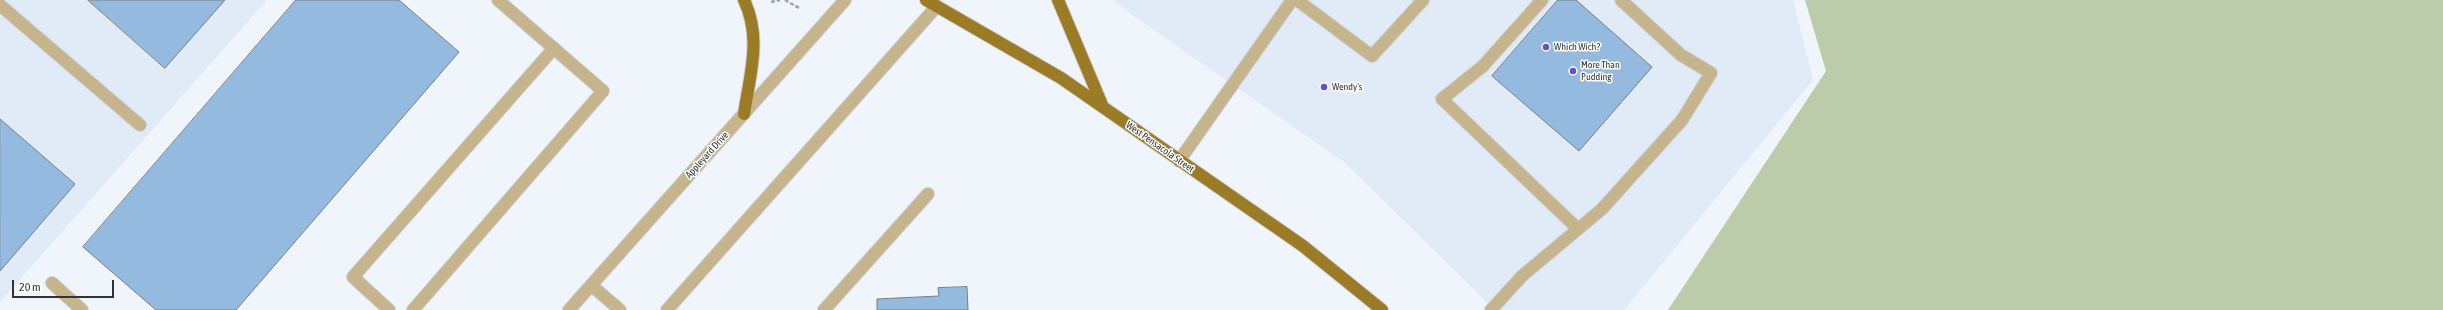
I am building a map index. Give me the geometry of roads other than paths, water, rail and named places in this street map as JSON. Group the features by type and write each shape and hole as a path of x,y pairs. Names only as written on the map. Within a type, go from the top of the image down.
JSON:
{"main road":[{"path":"744,0 752,16 754,53 744,114"},
{"name":"West Pensacola Street","path":"926,0 940,3 1061,78 1303,246 1382,310"},
{"path":"1058,0 1103,107"}],"street":[{"path":"413,310 604,91 498,0"},
{"name":"Appleyard Drive","path":"569,310 845,0"},
{"path":"1179,161 1292,0"},
{"path":"1297,0 1372,56 1423,0"},
{"path":"1442,100 1534,0"},
{"path":"1442,100 1482,66 1542,0"},
{"path":"1621,0 1681,55 1711,73"},
{"path":"1632,0 1711,73"},
{"path":"667,310 940,3"},
{"path":"0,5 140,125"},
{"path":"390,310 353,277 554,48"},
{"path":"1491,310 1522,276 1602,209 1682,120 1711,73"},
{"path":"1442,100 1578,229"},
{"path":"824,310 928,194"},
{"path":"52,283 82,310"},
{"path":"591,285 620,310"}],"place":[{"name":"Which Wich?","path":"1546,47"},
{"name":"More Than Pudding","path":"1573,71"},
{"name":"Wendy's","path":"1324,87"}]}
